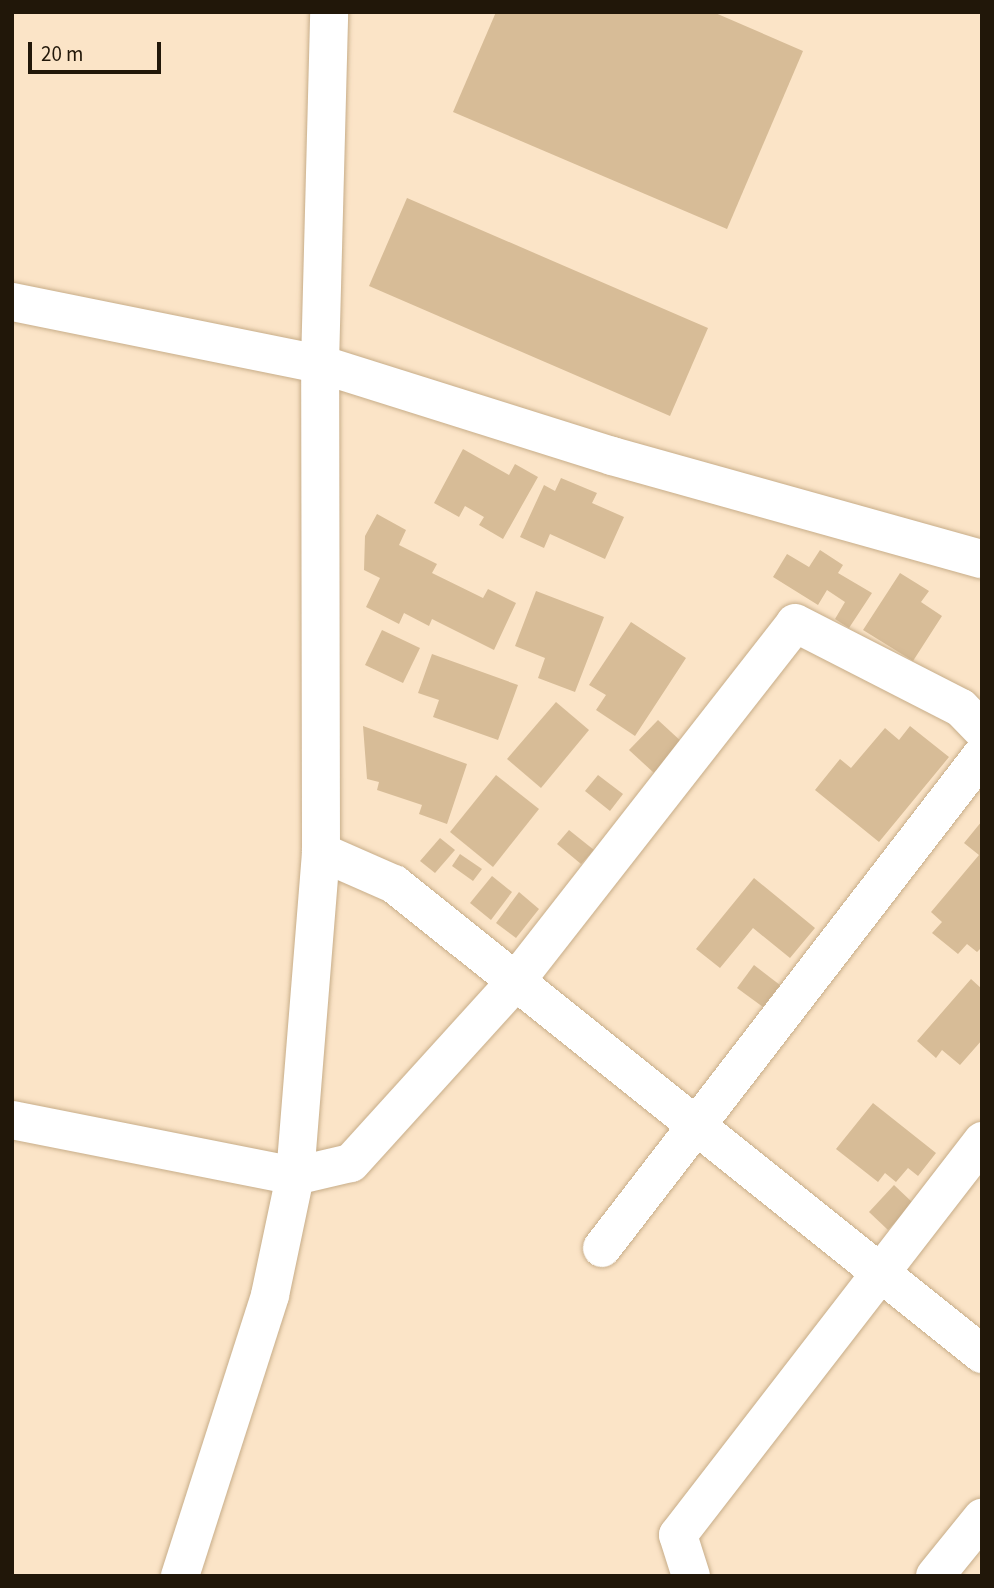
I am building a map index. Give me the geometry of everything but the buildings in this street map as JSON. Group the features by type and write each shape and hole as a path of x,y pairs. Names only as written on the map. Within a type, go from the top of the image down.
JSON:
{"street":[{"path":"180,1576 270,1295 296,1176 321,852 320,364 329,12"},
{"path":"12,302 320,364 612,456 982,559"},
{"path":"12,1120 296,1176 351,1163 515,982 794,623 961,708 982,730"},
{"path":"602,1248 695,1131 982,755"},
{"path":"321,852 394,884 695,1131 881,1272 982,1354"},
{"path":"691,1576 678,1535 982,1141"},
{"path":"935,1576 982,1518"}]}
